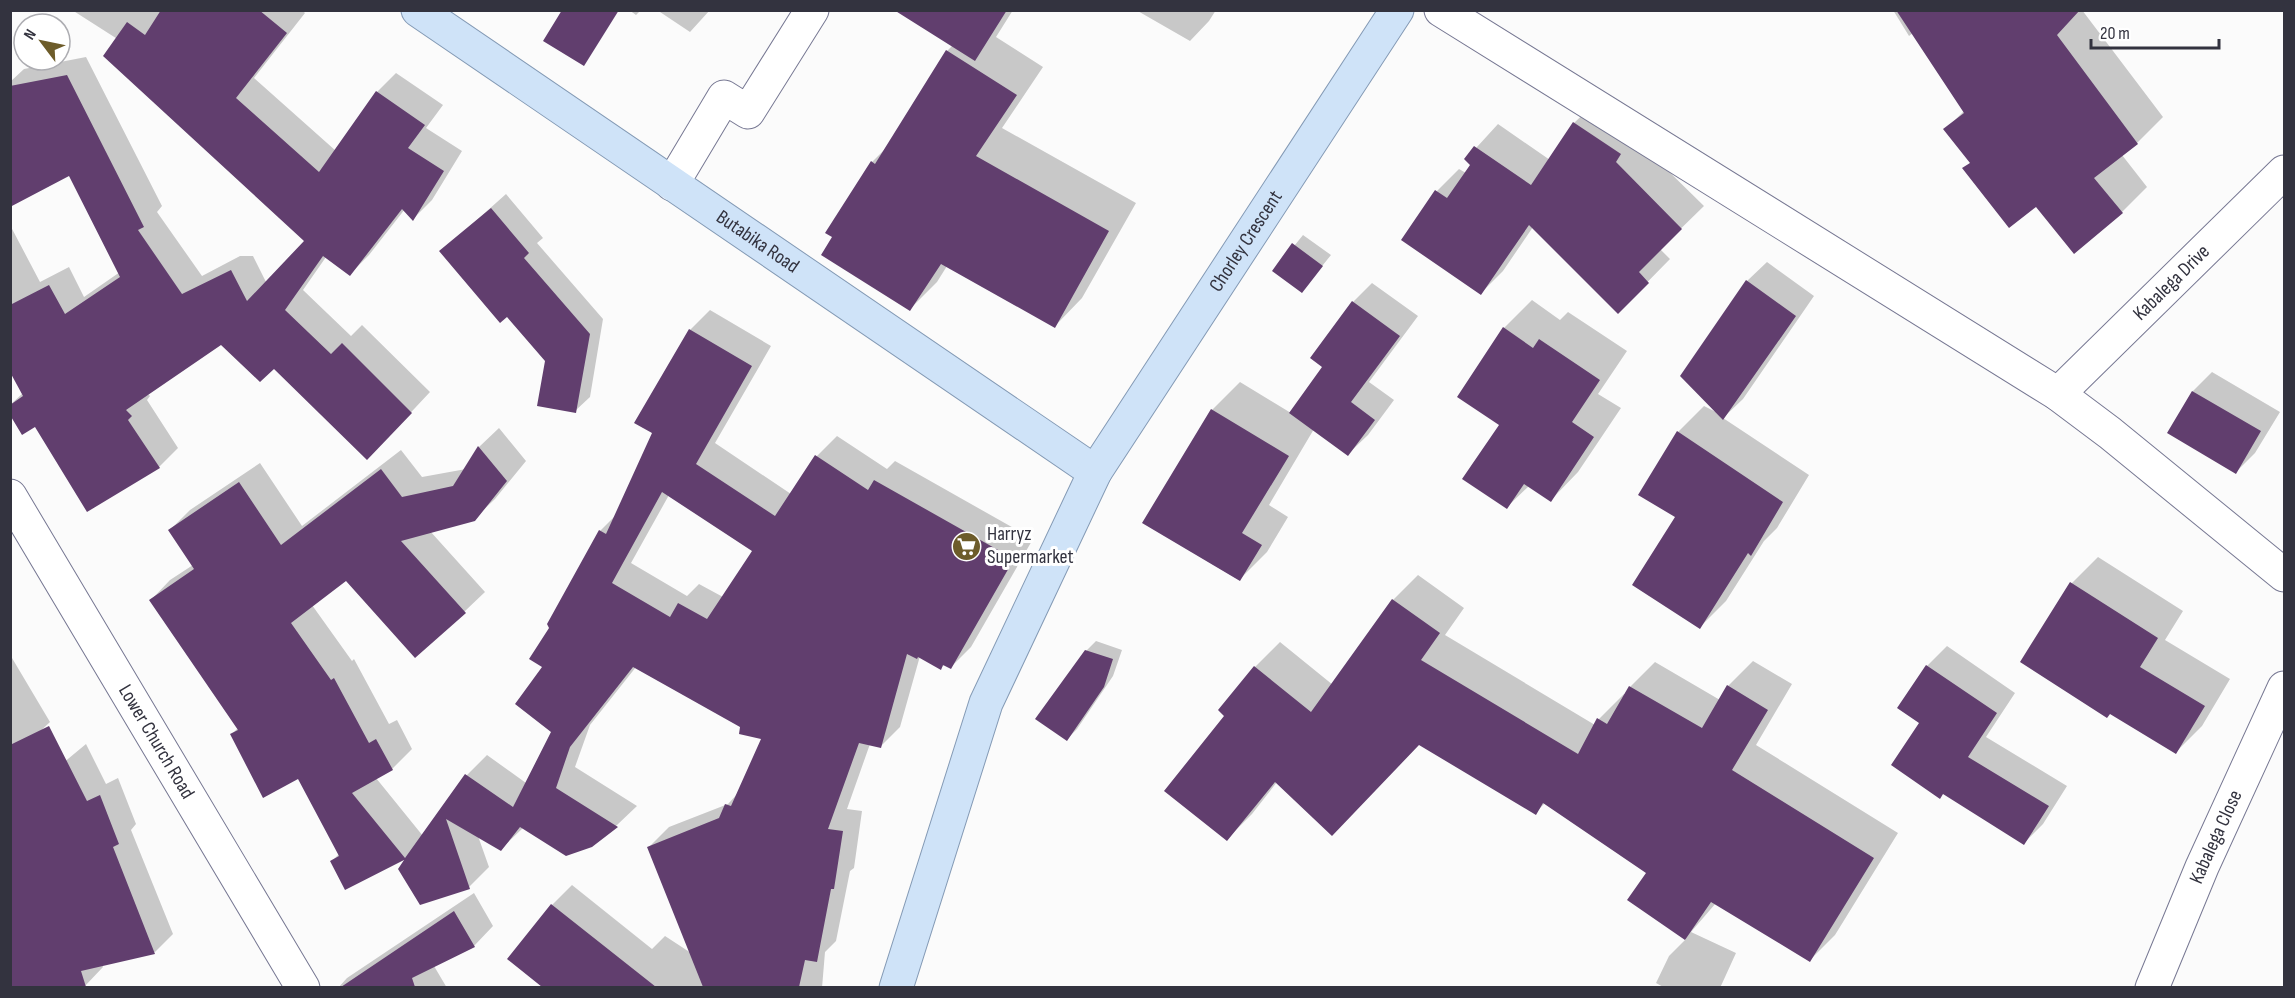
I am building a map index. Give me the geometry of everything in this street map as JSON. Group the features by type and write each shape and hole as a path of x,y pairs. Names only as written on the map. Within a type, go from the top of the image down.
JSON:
{"main road":[{"name":"Butabika Road","path":"418,10 1095,472"},
{"name":"Chorley Crescent","path":"896,987 986,703 1095,472 1397,10"}],"street":[{"path":"672,184 724,97 748,112 813,10"},
{"path":"1441,10 2058,394 2284,575"},
{"name":"Kabalega Drive","path":"2058,394 2284,172"},
{"name":"Lower Church Road","path":"10,496 303,987"},
{"name":"Kabalega Close","path":"2152,987 2202,867 2284,688"}],"building":[{"path":"161,10 259,10 287,33 236,98 319,172 376,91 425,125 408,148 444,171 413,221 402,209 350,276 323,256 285,310 331,354 342,343 412,413 367,460 274,369 260,382 221,345 126,410 132,416 128,420 160,468 87,512 35,427 22,435 10,415 10,405 23,396 10,372 10,305 49,285 65,314 120,277 69,176 10,207 10,86 67,75 144,227 138,230 182,294 231,270 247,301 304,241 103,56 127,22 145,35"},
{"path":"562,10 619,10 584,66 543,41"},
{"path":"894,10 1007,10 975,61"},
{"path":"1896,10 2080,10 2057,35 2138,144 2094,178 2123,213 2074,254 2036,207 2009,228 1962,168 1970,163 1943,129 1964,113"},
{"path":"946,50 1017,95 976,156 1109,231 1055,328 941,264 910,311 821,255 832,237 825,233 871,161 875,164"},
{"path":"1573,122 1621,154 1616,162 1682,229 1639,272 1649,283 1618,314 1529,225 1481,295 1401,240 1435,190 1447,198 1470,165 1464,159 1474,146 1531,185"},
{"path":"491,208 529,253 524,258 590,334 576,413 537,406 545,361 507,317 500,323 439,251"},
{"path":"1292,243 1323,266 1302,293 1272,271"},
{"path":"1746,280 1796,316 1723,420 1680,376"},
{"path":"1352,301 1400,336 1351,402 1375,420 1348,456 1289,413 1322,367 1310,358"},
{"path":"1503,327 1533,348 1539,339 1600,380 1572,422 1594,437 1551,502 1524,484 1507,509 1462,479 1499,425 1457,397"},
{"path":"689,329 752,366 696,464 775,516 815,455 868,490 874,480 1014,559 951,669 943,665 941,670 918,657 917,659 907,654 881,748 859,743 828,829 843,831 834,889 831,889 817,962 805,960 799,987 703,987 647,847 719,818 725,804 731,806 761,739 739,734 740,727 633,667 570,747 556,788 618,827 592,847 566,856 520,827 501,851 446,819 470,889 420,905 398,869 404,860 345,890 330,861 339,856 298,779 263,798 230,734 238,730 149,600 194,569 168,530 239,482 281,545 381,469 402,497 453,486 478,446 507,481 475,521 401,541 466,613 415,658 346,581 291,623 331,680 334,678 369,743 376,739 393,770 352,793 405,858 465,774 513,807 551,732 515,704 542,667 529,659 549,628 547,624 599,530 606,534 652,433 634,423","holes":["662,492 752,551 707,619 678,603 670,617 612,583"]},
{"path":"2192,391 2261,431 2236,474 2167,433"},
{"path":"1211,409 1289,456 1242,533 1262,545 1240,581 1142,523"},
{"path":"1677,431 1783,502 1751,556 1748,553 1700,629 1632,585 1675,517 1638,495"},
{"path":"2070,582 2158,638 2140,667 2205,706 2176,754 2110,714 2107,718 2020,662"},
{"path":"1392,599 1440,633 1421,660 1578,754 1597,718 1607,724 1629,686 1702,728 1727,685 1768,710 1732,770 1874,858 1810,962 1711,902 1685,940 1627,900 1646,873 1543,803 1536,815 1419,745 1332,836 1275,782 1227,841 1164,791 1224,716 1218,710 1254,666 1311,712"},
{"path":"1085,650 1113,659 1104,687 1067,741 1035,719"},
{"path":"1926,665 1997,713 1968,757 2049,806 2024,845 1943,794 1940,799 1891,765 1919,723 1897,708"},
{"path":"49,726 87,801 100,795 119,844 113,847 155,954 81,971 86,987 10,987 10,745"},
{"path":"551,904 656,987 542,987 507,959"},
{"path":"454,911 475,947 412,978 415,987 341,987"}],"place":[{"name":"Harryz Supermarket","path":"966,546"}]}
